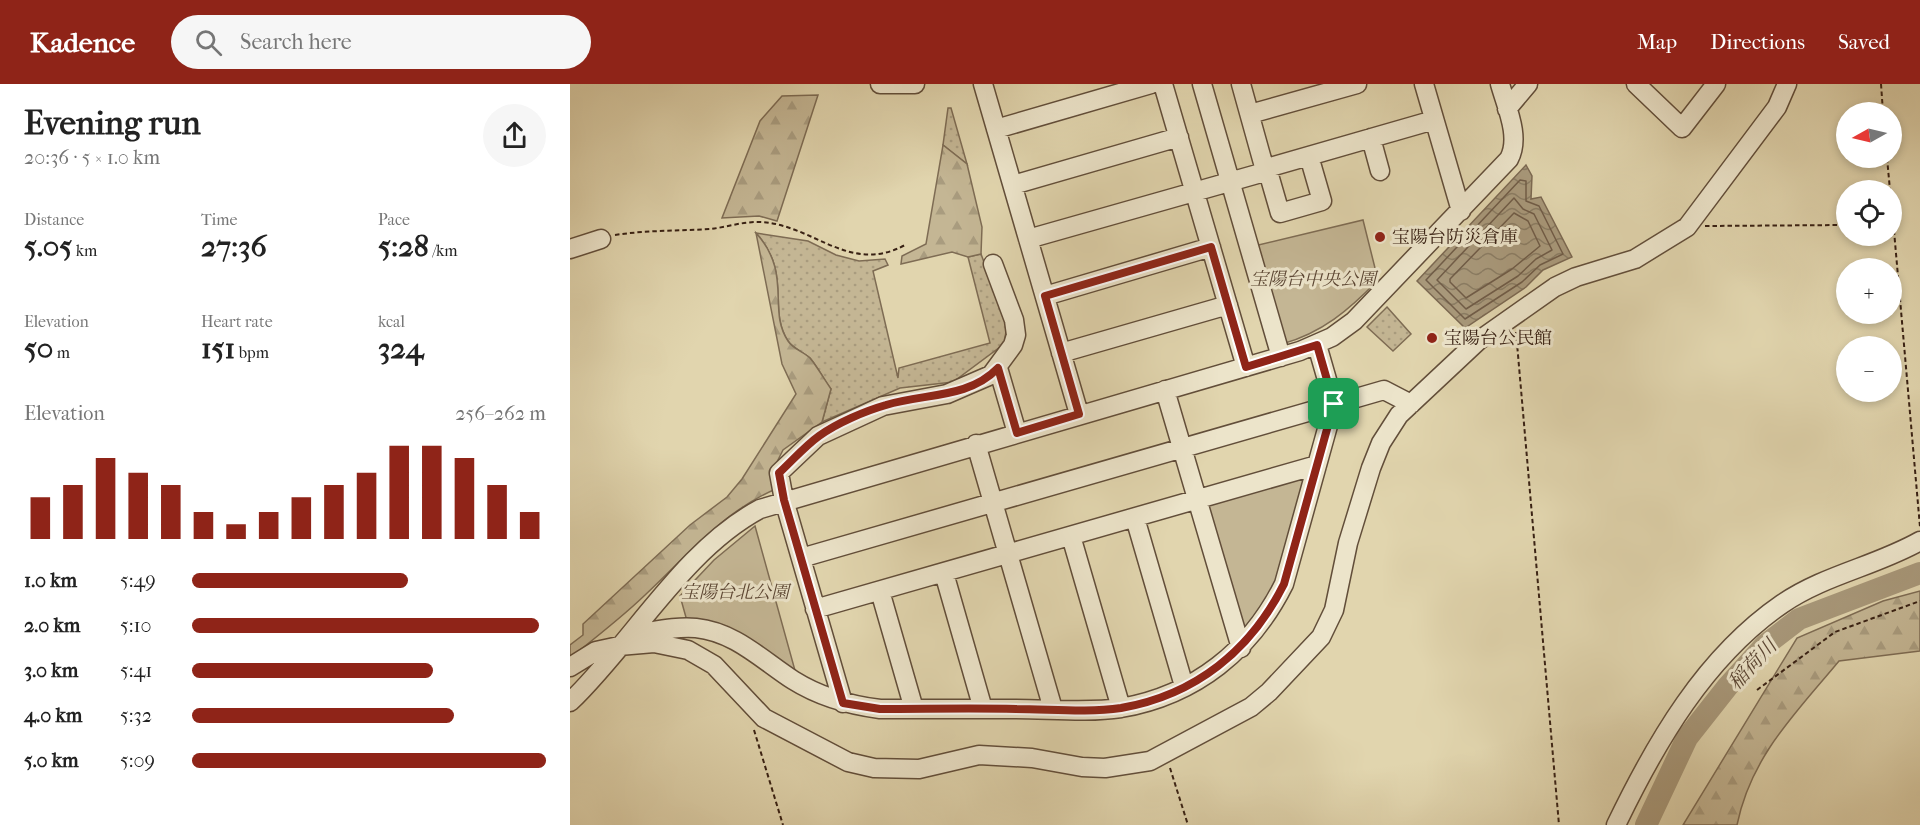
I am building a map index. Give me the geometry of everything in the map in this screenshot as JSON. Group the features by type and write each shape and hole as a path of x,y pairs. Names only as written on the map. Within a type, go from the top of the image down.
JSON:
{"street":[{"path":"880,84 915,84"},
{"path":"983,84 1079,414"},
{"path":"996,129 1151,84"},
{"path":"1163,84 1246,367"},
{"path":"1202,84 1281,357"},
{"path":"1241,84 1263,164 1267,168 1280,213 1322,201 1309,156"},
{"path":"1250,114 1357,84"},
{"path":"1424,84 1461,211"},
{"path":"570,702 592,681 664,593 728,531 752,513 784,500 1281,357 1317,345 1354,321 1461,211 1513,152 1514,137 1500,84"},
{"path":"1507,109 1528,84"},
{"path":"1636,84 1682,128 1716,84"},
{"path":"624,641 654,643 701,656 726,677 764,718 848,762 874,768 919,769 979,755 1032,758 1082,767 1105,768 1150,761 1251,707 1269,692 1321,637 1334,610 1348,543 1371,468 1392,423 1478,341 1555,287 1576,277 1635,259 1687,227 1777,107 1787,84"},
{"path":"1028,238 1262,173 1267,168 1434,120"},
{"path":"1012,185 1179,137"},
{"path":"1371,138 1380,171"},
{"path":"570,249 601,239"},
{"path":"1045,296 1211,247"},
{"path":"843,703 784,500 779,473 818,436 883,406 947,394 991,375 998,368 1016,335 1014,320 993,264"},
{"path":"1061,352 1228,304"},
{"path":"570,668 596,651 624,641 680,628 696,628 724,635 756,652 793,680 843,703 880,709 1120,708 1162,697 1218,667 1241,648 1271,609 1284,584 1334,404 1317,345"},
{"path":"998,368 1017,433"},
{"path":"1165,390 1241,648"},
{"path":"801,558 1384,390 1411,404"},
{"path":"976,444 1053,709"},
{"path":"815,609 1317,465"},
{"path":"1135,518 1184,687"},
{"path":"1071,536 1120,708"},
{"path":"1616,825 1636,784 1680,709 1726,652 1783,603 1817,585 1895,555 1920,541"},
{"path":"944,573 983,709"},
{"path":"880,591 914,709"}],"path":[{"path":"1881,84 1882,102"},
{"path":"601,239 642,231 708,229 755,222 802,232 834,248 859,255 892,252 904,244"},
{"path":"1687,227 1836,225"},
{"path":"1894,246 1920,530"},
{"path":"1514,316 1558,825"},
{"path":"1757,690 1834,632 1920,601"},
{"path":"754,735 783,825"},
{"path":"1165,753 1188,825"}],"green space":[{"path":"818,95 777,221 759,216 722,218 760,121 782,96"},
{"path":"948,108 951,108 967,164 943,145"},
{"path":"943,145 967,164 982,227 981,254 968,257 952,252 901,264 902,256 926,244"},
{"name":"宝陽台中央公園","path":"1363,220 1378,280 1356,301 1322,327 1282,344 1254,246"},
{"path":"756,233 808,241 836,255 859,261 885,259 888,265 873,271 898,378 899,368 990,343 968,257 981,254 1007,325 1004,344 953,382 900,388 822,422 831,389 808,356 790,344 782,329 774,263"},
{"path":"756,233 774,263 782,329 790,344 810,358 831,389 822,422 783,450 775,466 776,489 757,498 722,522 635,604 570,658 570,645 583,635 583,624 690,525 727,497 742,479 796,394 782,364"},
{"path":"1387,307 1411,334 1393,351 1367,327"},
{"path":"1303,475 1307,480 1284,562 1258,619 1242,631 1206,508 1209,502"},
{"name":"宝陽台北公園","path":"755,526 796,674 687,621 680,596 714,560"},
{"path":"1920,591 1920,651 1839,661 1764,756 1744,800 1737,825 1683,825 1797,638 1883,601"}],"water":[{"path":"1526,165 1532,176 1531,199 1541,197 1572,257 1543,270 1526,287 1465,328 1417,281"}],"waterway":[{"name":"稲荷川","path":"1646,825 1687,738 1728,686 1765,645 1799,619 1920,573"}],"place":[{"name":"宝陽台防災倉庫","path":"1380,237"},
{"name":"宝陽台公民館","path":"1432,338"}],"route":[{"path":"1211,247 1246,367 1317,345 1334,404 1284,584 1256,631 1241,648 1218,667 1162,697 1120,708 880,709 843,703 784,500 779,473 818,436 826,432 898,401 924,399 964,388 991,375 998,368 1017,433 1079,414 1045,296 1211,247"}]}
